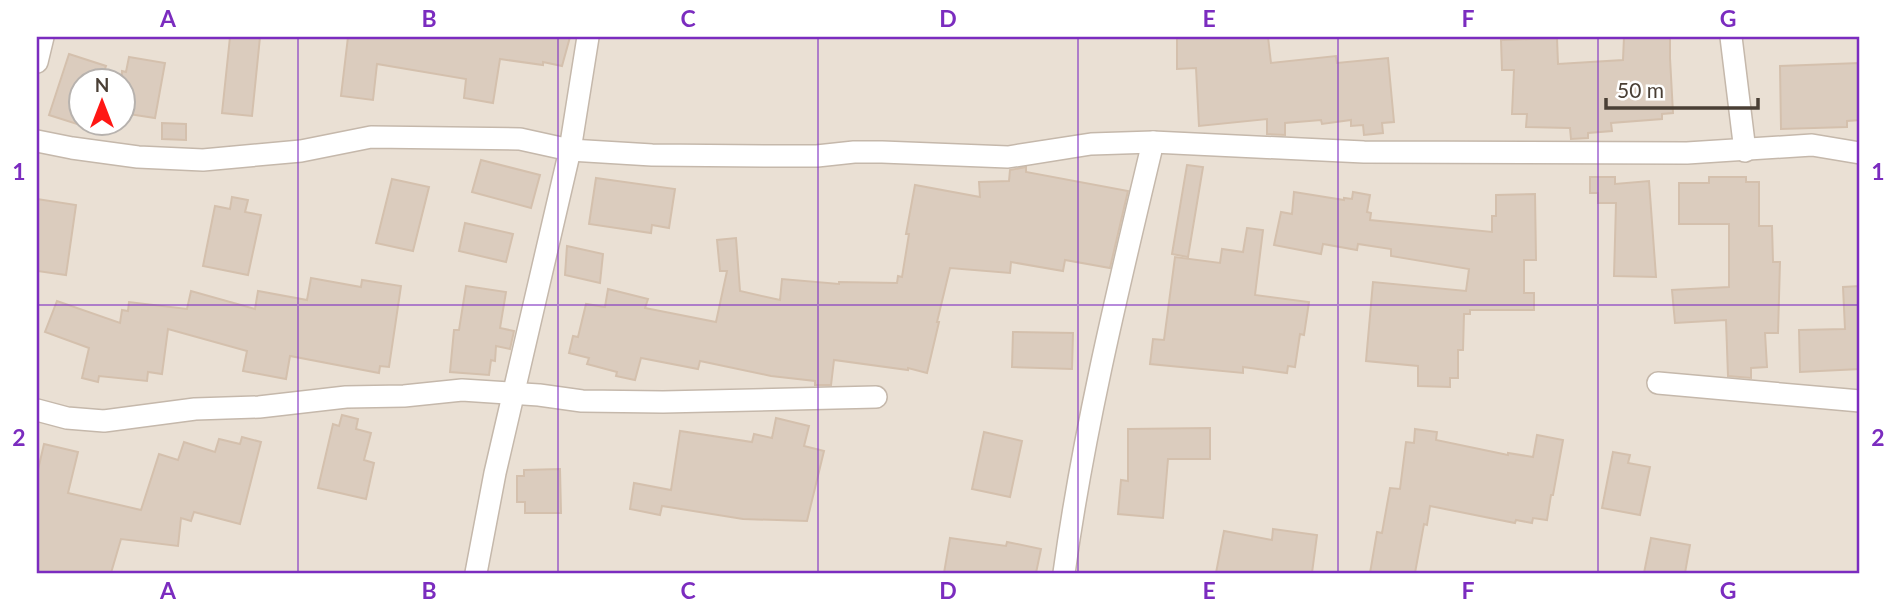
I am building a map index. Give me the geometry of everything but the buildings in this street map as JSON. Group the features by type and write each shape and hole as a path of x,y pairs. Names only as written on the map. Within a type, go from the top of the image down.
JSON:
{"street":[{"path":"37,62 43,37"},
{"path":"477,573 495,473 570,150 588,37"},
{"path":"1731,37 1745,151"},
{"path":"37,141 138,157 203,160 301,151 371,137 520,139 570,150 652,155 817,156 882,152 1008,157 1091,144 1153,142 1364,152 1687,153 1812,145 1860,153"},
{"path":"1064,573 1073,505 1096,389 1153,142"},
{"path":"1658,383 1860,401"},
{"path":"37,410 67,418 104,421 195,409 259,407 346,397 404,396 462,390 582,401 663,402 876,397"}],"shaded area":[{"path":"37,37 1860,37 1860,573 37,573"}]}
